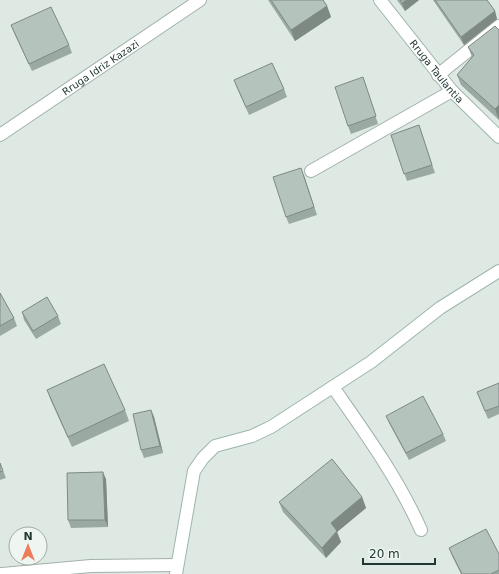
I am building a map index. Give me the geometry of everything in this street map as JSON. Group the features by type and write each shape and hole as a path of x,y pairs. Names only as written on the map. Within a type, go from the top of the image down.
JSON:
{"street":[{"name":"Rruga Idriz Kazazi","path":"0,135 200,0"},
{"name":"Rruga Taulantia","path":"380,0 438,75 452,91 499,136"},
{"path":"438,75 499,26"},
{"path":"311,171 452,91"},
{"path":"2,574 92,566 176,570 194,471 203,458 215,446 252,436 271,427 371,362 440,308 499,271"},
{"path":"333,387 378,453 410,506 421,530"}],"building":[{"path":"271,0 323,0 327,6 291,30"},
{"path":"400,0 407,0 402,3"},
{"path":"435,0 487,0 495,11 461,37"},
{"path":"51,7 69,45 29,64 11,25"},
{"path":"495,26 499,30 499,105 495,109 457,75 474,55 468,47"},
{"path":"272,63 284,89 246,107 234,80"},
{"path":"363,77 376,116 348,126 335,87"},
{"path":"419,125 432,165 404,174 391,135"},
{"path":"301,168 314,207 286,217 273,177"},
{"path":"0,293 14,318 0,326"},
{"path":"47,297 58,316 33,331 22,312"},
{"path":"104,364 125,410 68,437 47,390"},
{"path":"499,383 499,406 485,411 477,392"},
{"path":"423,396 443,434 406,453 386,416"},
{"path":"151,410 160,446 141,450 133,414"},
{"path":"332,459 362,497 331,523 337,531 322,548 279,502"},
{"path":"0,463 3,471 0,472"},
{"path":"103,472 105,520 68,520 67,473"},
{"path":"486,529 499,554 499,570 491,574 462,574 449,548"}]}
